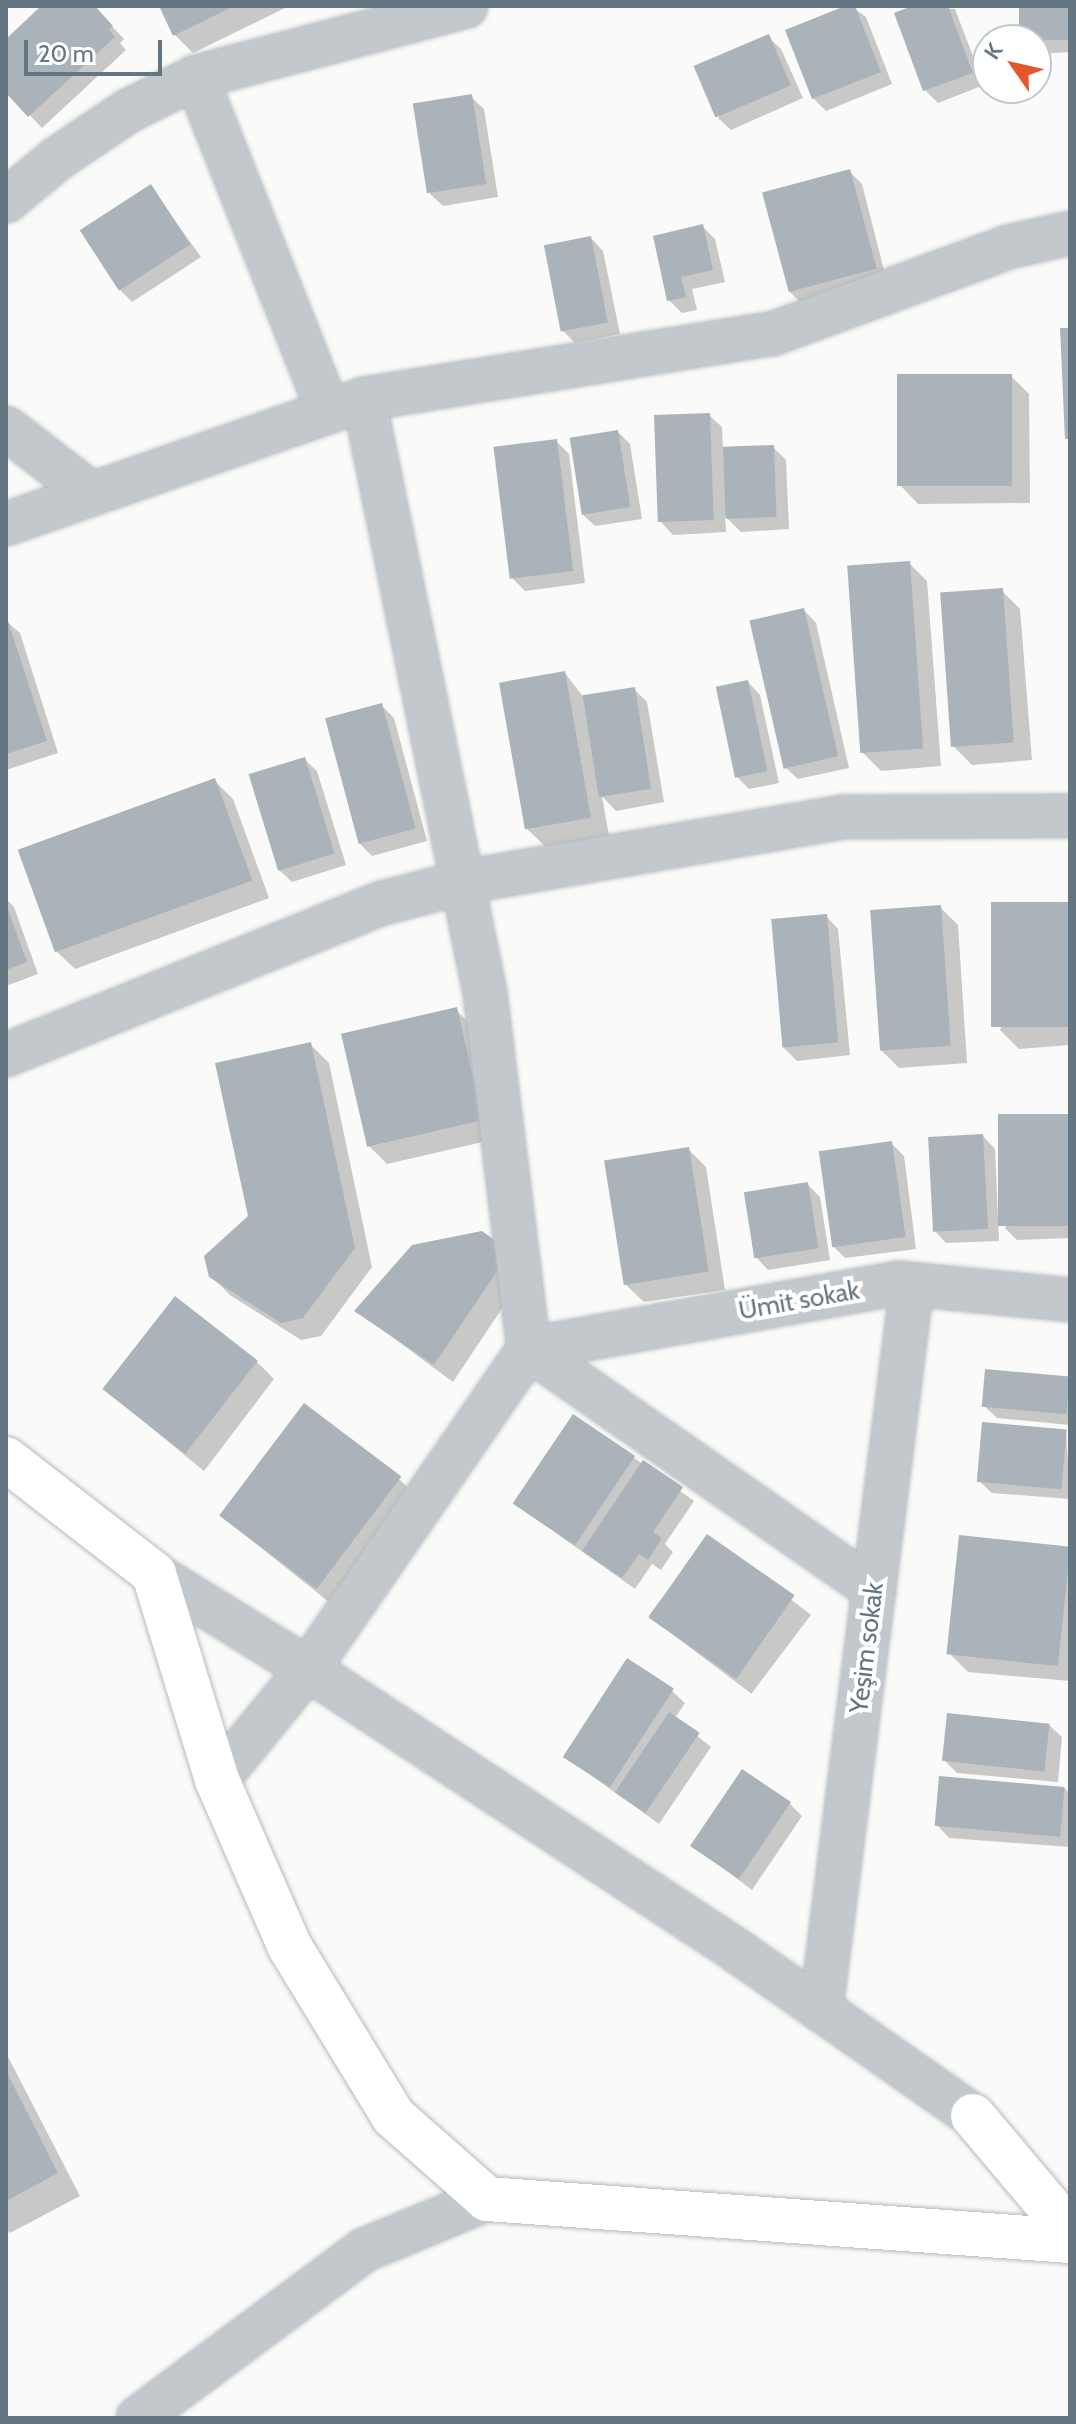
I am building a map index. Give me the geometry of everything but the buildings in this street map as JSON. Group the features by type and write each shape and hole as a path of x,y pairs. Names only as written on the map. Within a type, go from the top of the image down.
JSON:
{"street":[{"path":"6,201 58,158 128,111 196,77 466,6"},
{"path":"196,77 346,405 463,882 485,993 529,1349 308,1669 217,1780"},
{"path":"6,524 89,492 346,405 772,334 1008,247 1070,233"},
{"path":"6,428 89,492"},
{"path":"6,1055 383,903 463,882 845,817 1070,816"},
{"name":"Ümit sokak","path":"529,1349 898,1283 1070,1300"},
{"name":"Yeşim sokak","path":"821,2010 912,1285"},
{"path":"529,1349 874,1590"},
{"path":"6,1459 154,1574 308,1669 821,2010 973,2116 1070,2192"},
{"path":"154,1574 217,1780 290,1947 393,2116 487,2199"},
{"path":"973,2116 1070,2231"},
{"path":"138,2418 364,2250 487,2199 1070,2241"}]}
